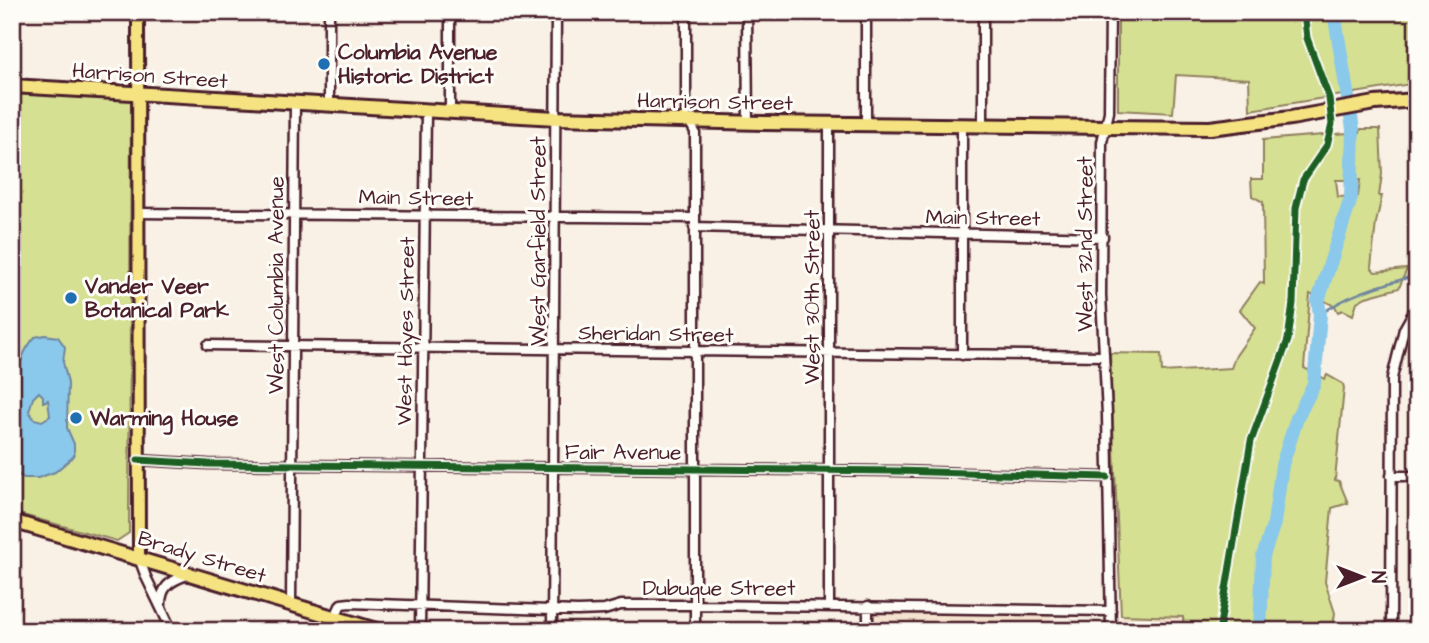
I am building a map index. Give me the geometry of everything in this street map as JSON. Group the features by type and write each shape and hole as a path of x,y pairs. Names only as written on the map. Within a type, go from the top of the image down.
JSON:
{"highway":[{"name":"Harrison Street","path":"12,86 556,118 1105,127 1210,128 1375,103 1417,100"},
{"name":"Brady Street","path":"12,521 380,631"}],"main road":[{"path":"138,12 139,558"}],"street":[{"path":"329,12 329,106"},
{"path":"450,12 450,113"},
{"name":"West Garfield Street","path":"552,631 556,12"},
{"path":"686,12 686,115 695,132 695,631"},
{"path":"747,12 748,123"},
{"path":"866,12 866,124"},
{"path":"983,12 983,125"},
{"name":"West 32nd Street","path":"1110,12 1109,112 1102,142 1101,295 1111,631"},
{"name":"West Columbia Avenue","path":"291,604 295,104"},
{"name":"West Hayes Street","path":"420,631 426,111"},
{"name":"West 30th Street","path":"829,123 829,606"},
{"path":"962,125 962,355"},
{"name":"Main Street","path":"138,212 556,217 829,232 1103,237"},
{"path":"1391,631 1394,368 1404,329 1416,309"},
{"name":"Sheridan Street","path":"208,345 1104,356"},
{"name":"Fair Avenue","path":"138,460 293,466 829,471 1107,477"},
{"path":"1391,476 1417,476"},
{"path":"139,558 172,631"},
{"path":"162,610 161,601 165,586 189,574"},
{"name":"Dubuque Street","path":"335,617 338,608 345,603 553,610 604,610 621,605 695,605 1111,611"},
{"path":"867,631 868,606"}],"shaded area":[{"path":"874,613 1051,615 1051,631 874,631"},
{"path":"1121,615 1184,617 1184,631 1121,631"}],"green space":[{"path":"1118,12 1417,12 1417,83 1250,110 1249,79 1176,75 1173,113 1118,110"},
{"name":"Vander Veer Botanical Park","path":"12,93 131,100 129,533 117,541 12,512"},
{"path":"1361,129 1380,129 1382,174 1379,196 1382,196 1371,267 1375,272 1407,269 1399,288 1357,302 1353,315 1343,310 1338,312 1335,306 1310,294 1304,368 1325,379 1327,375 1343,384 1344,388 1335,480 1339,481 1348,503 1332,508 1325,582 1335,613 1332,631 1184,631 1183,617 1121,615 1110,353 1161,354 1162,372 1231,368 1235,357 1255,328 1240,310 1260,282 1264,284 1263,202 1252,196 1251,179 1263,179 1263,140 1360,132","holes":["1336,180 1360,180 1358,196 1338,197"]}],"water":[{"path":"35,337 58,337 65,347 63,362 68,383 67,428 74,444 74,456 55,472 38,478 24,478 12,471 13,401 19,366","holes":["39,392 43,396 43,402 48,400 50,416 42,421 34,419 29,411 33,398"]}],"waterway":[{"path":"1260,631 1263,556 1274,523 1282,465 1297,418 1314,384 1320,315 1318,301 1351,198 1353,129 1334,12"},
{"path":"1320,315 1354,295 1417,275"}],"cycle path":[{"path":"1219,631 1251,441 1288,340 1293,303 1296,208 1303,180 1327,145 1332,124 1329,98 1307,38 1304,12"},
{"path":"138,460 208,464 897,471 1107,477"}],"place":[{"name":"Columbia Avenue Historic District","path":"324,64"},
{"name":"Vander Veer Botanical Park","path":"71,298"},
{"name":"Warming House","path":"76,418"}]}
